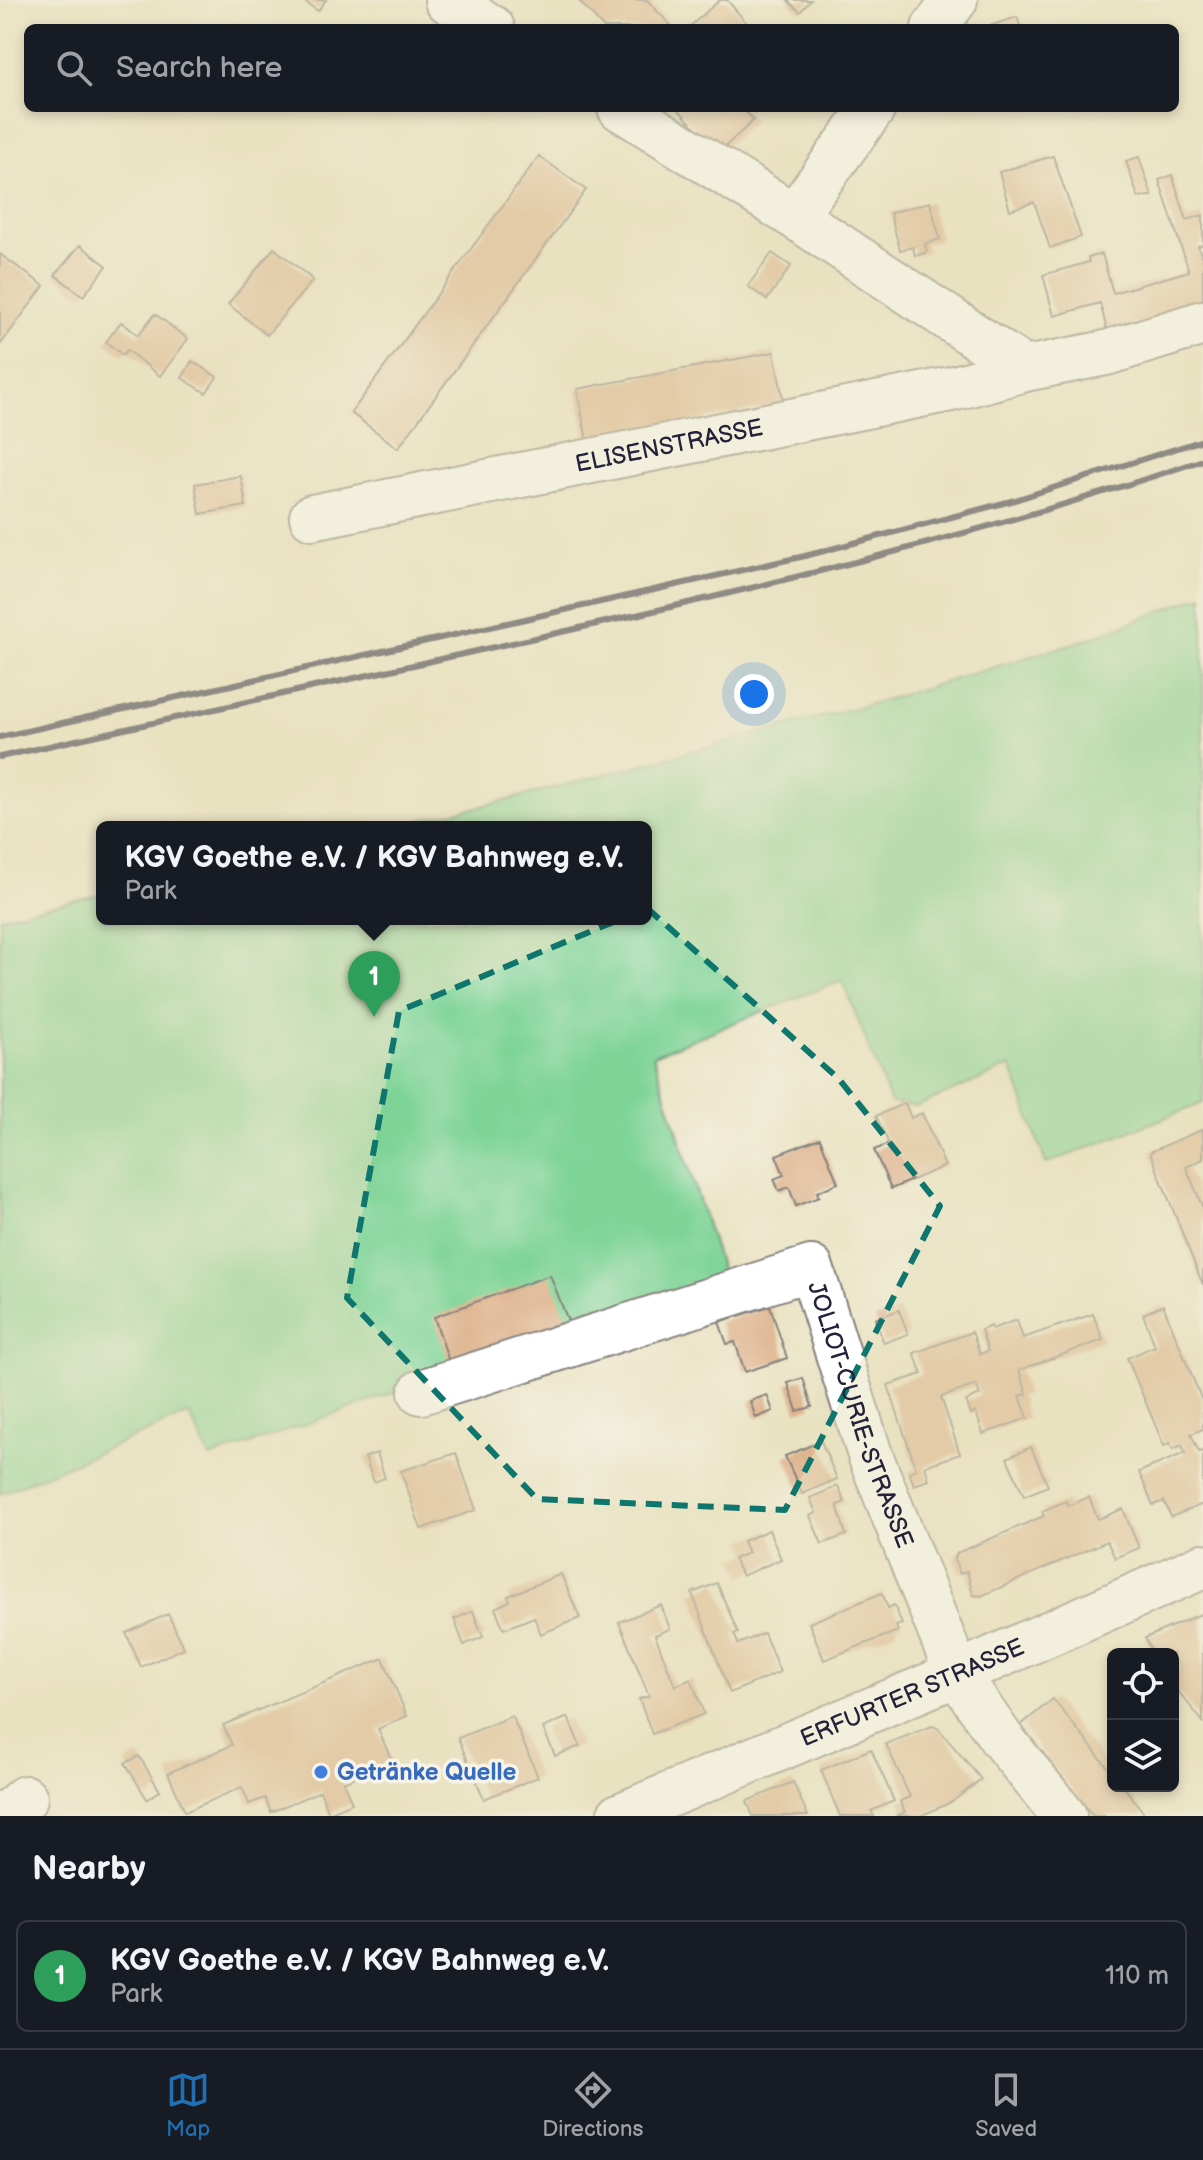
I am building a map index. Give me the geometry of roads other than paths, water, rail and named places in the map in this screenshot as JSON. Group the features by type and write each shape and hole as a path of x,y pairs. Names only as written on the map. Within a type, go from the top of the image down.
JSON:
{"street":[{"path":"447,0 486,24"},
{"path":"937,24 955,0"},
{"path":"626,112 794,216 1025,369"},
{"path":"794,216 870,112"},
{"name":"ELISENSTRASSE","path":"312,517 951,389 1025,369 1106,353 1203,323"},
{"name":"JOLIOT-CURIE-STRASSE","path":"421,1392 811,1268 870,1455 957,1674"},
{"name":"ERFURTER STRASSE","path":"619,1816 957,1674 1203,1566"},
{"path":"957,1674 1001,1738 1064,1816"}],"railway":[{"path":"0,737 805,556 1015,500 1203,440"},
{"path":"0,757 572,630 845,565 1025,516 1203,460"}],"place":[{"name":"KGV Goethe e.V. / KGV Bahnweg e.V.","path":"374,1017"},
{"name":"Getränke Quelle","path":"321,1772"}]}
